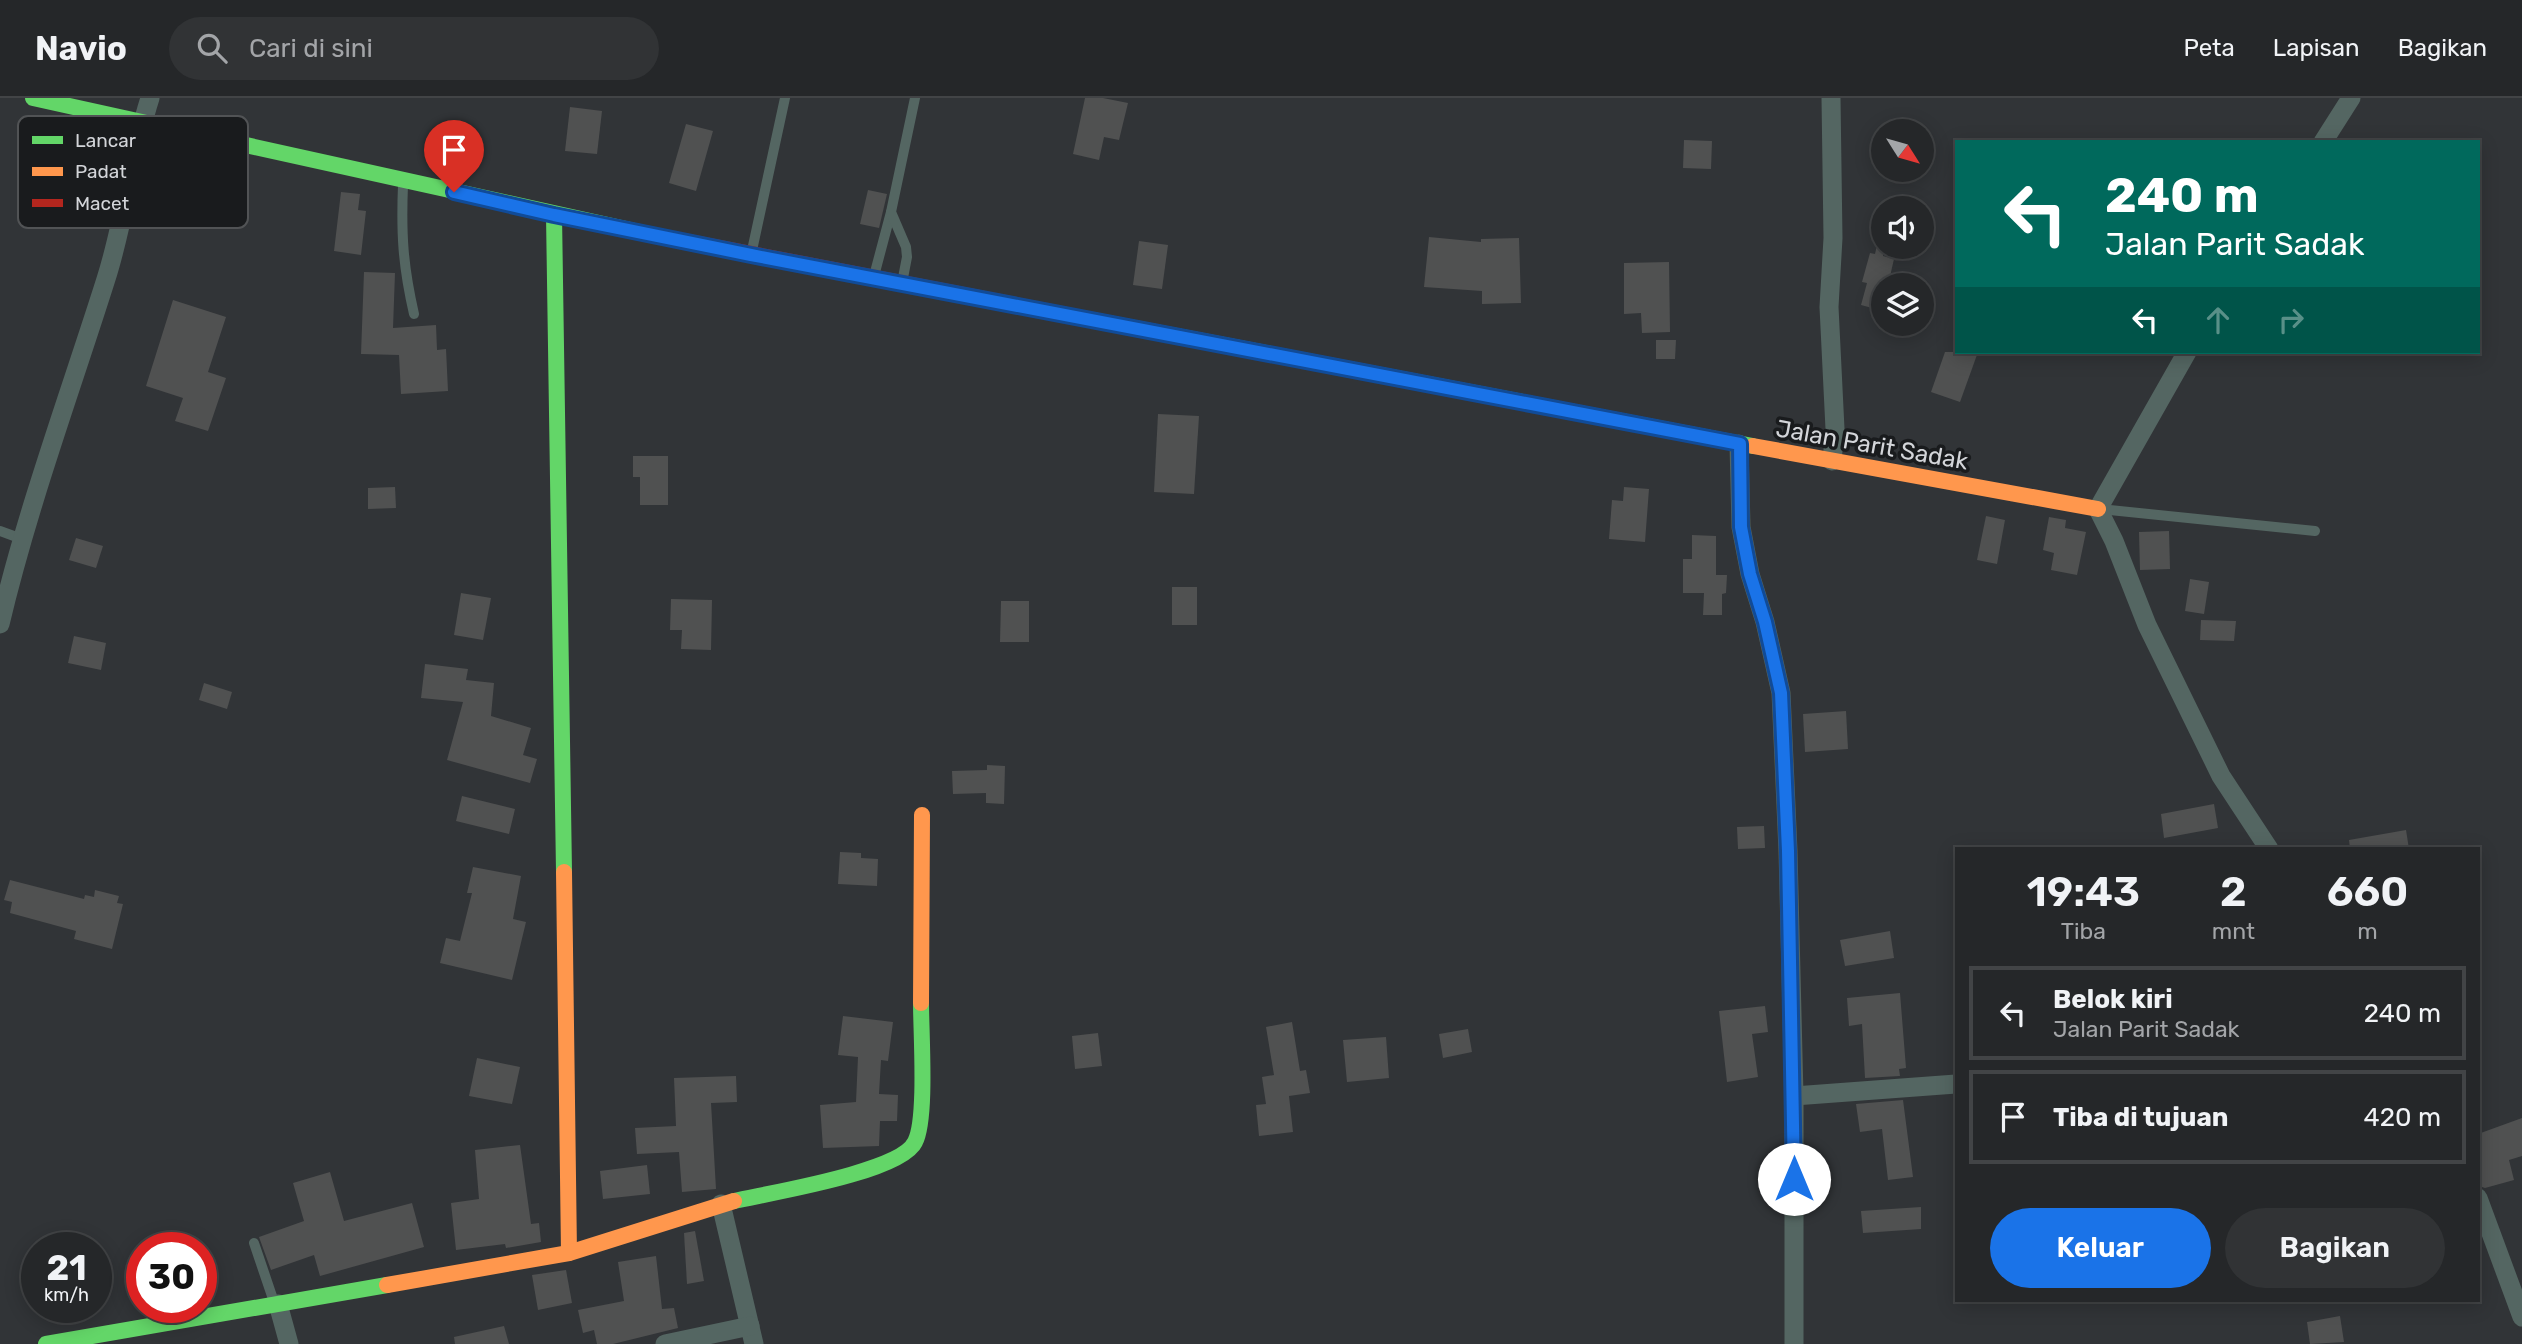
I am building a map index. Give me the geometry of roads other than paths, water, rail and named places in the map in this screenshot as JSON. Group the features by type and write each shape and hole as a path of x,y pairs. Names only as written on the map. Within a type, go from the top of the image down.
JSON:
{"street":[{"name":"Jalan Parit Sadak","path":"33,98 111,116"},
{"path":"144,116 150,98"},
{"path":"1831,98 1833,238 1829,307 1833,445"},
{"path":"2324,140 2351,98"},
{"name":"Jalan Parit Sadak","path":"248,146 554,215 751,255 1740,444 1833,445 2098,509"},
{"path":"554,215 569,1253"},
{"path":"0,624 22,539 108,275 119,228"},
{"path":"2186,354 2098,509 2114,541 2147,625 2221,776 2268,847"},
{"path":"1740,444 1741,527 1750,574 1765,622 1781,693 1794,1096 1794,1344"},
{"path":"46,1344 569,1253 721,1204 857,1172 898,1159 915,1144 921,1123 922,815"},
{"path":"1794,1096 1955,1084"},
{"path":"2480,1203 2522,1317"},
{"path":"665,1344 752,1335 721,1204"},
{"path":"277,1305 289,1344"}],"lane":[{"path":"751,255 785,98"},
{"path":"873,278 891,212 915,98"},
{"path":"404,181 401,234 405,274 414,314"},
{"path":"891,212 906,247 902,284"},
{"path":"2098,509 2315,531"},
{"path":"0,531 22,539"},
{"path":"254,1243 277,1305"}]}
